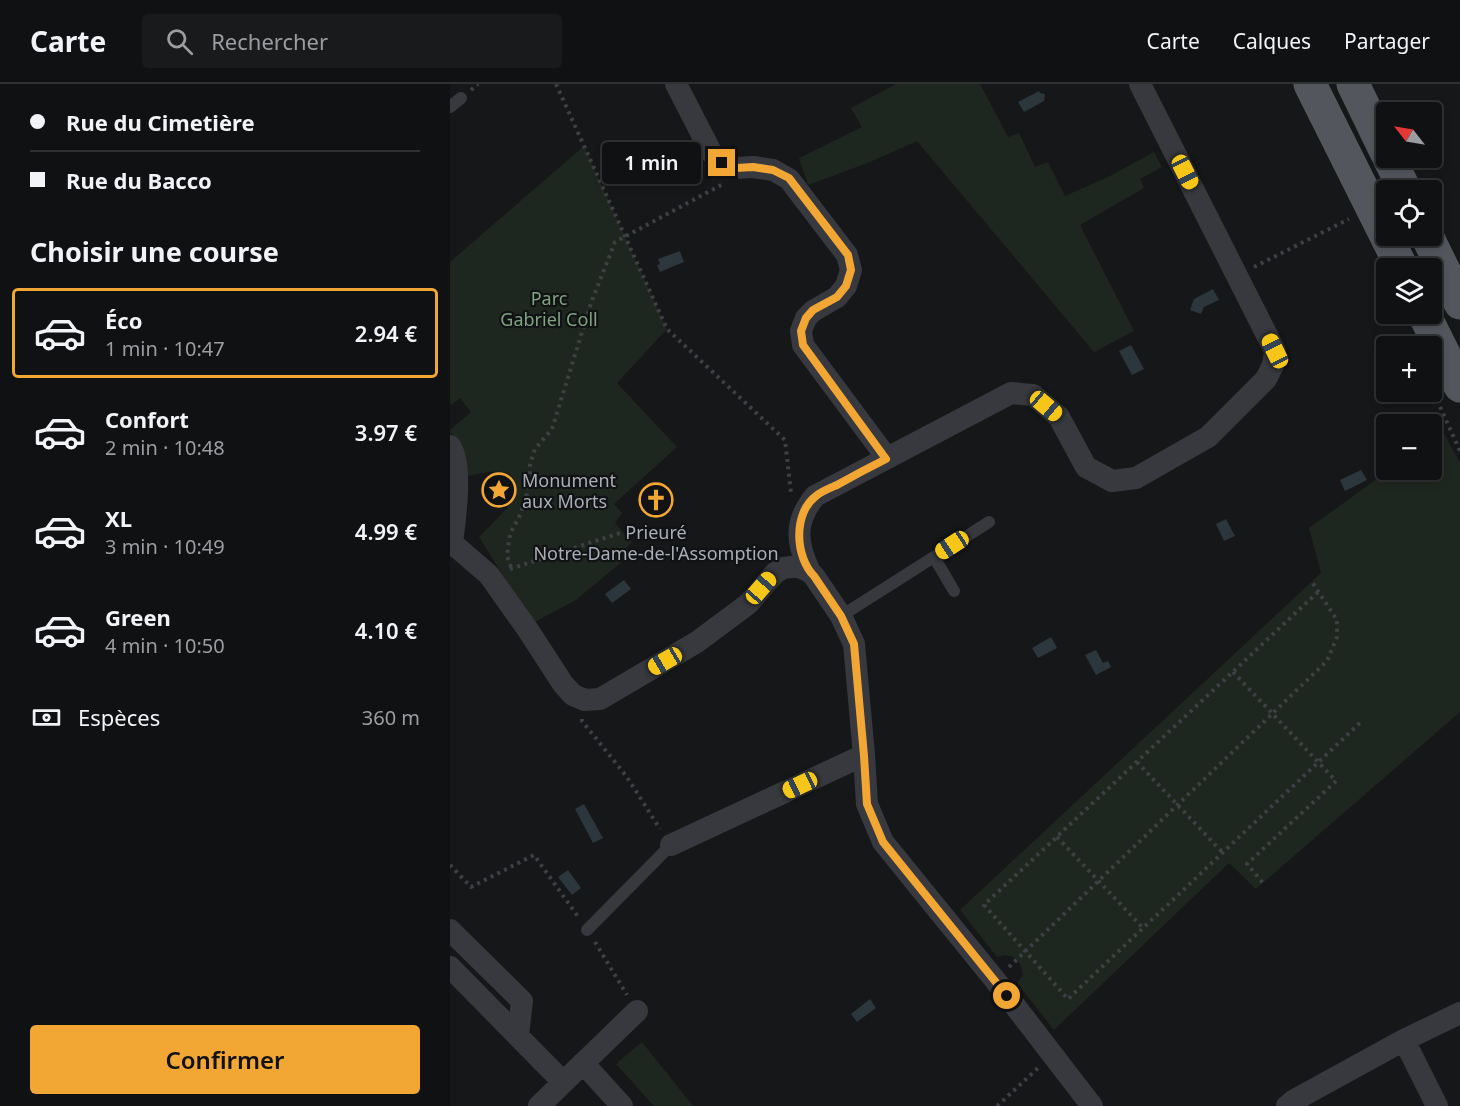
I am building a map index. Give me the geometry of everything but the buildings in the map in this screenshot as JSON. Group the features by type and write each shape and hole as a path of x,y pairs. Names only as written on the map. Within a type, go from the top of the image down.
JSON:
{"main road":[{"path":"1310,84 1397,258"},
{"path":"1353,84 1376,131"},
{"path":"1432,246 1460,303"},
{"path":"1428,324 1448,391"}],"street":[{"path":"676,84 711,152 722,163 736,168 753,167 773,170 789,178 848,255 851,270 846,286 837,297 813,310 806,318 801,331 803,345 886,459"},
{"path":"1092,1106 995,980 883,842 867,804 854,644 841,616 810,572 802,555 799,538 806,508 815,496 1011,393 1033,395 1059,417 1086,467 1112,481 1136,478 1208,437 1266,379 1273,365 1275,351 1140,84"},
{"path":"450,446 454,451 458,490 451,544 489,575 563,684 573,695 585,700 600,699 697,642 748,604 792,551 799,538"},
{"path":"775,573 783,568 791,567 799,567 810,572"},
{"path":"670,845 864,756"},
{"path":"450,930 522,1002 518,1035"},
{"path":"450,967 563,1082"},
{"path":"539,1106 637,1011"},
{"path":"1287,1106 1404,1040 1460,1012"},
{"path":"1404,1040 1437,1106"},
{"path":"582,1063 622,1106"}],"lane":[{"path":"450,107 461,98"},
{"path":"841,616 989,522"},
{"path":"934,557 954,591"},
{"path":"587,930 670,845"}],"path":[{"path":"556,84 667,329 785,440 792,499"},
{"path":"512,568 507,556 510,534 526,499 530,464 535,449 552,429 591,303 615,242 723,184 736,168"},
{"path":"1238,276 1372,208"},
{"path":"1448,391 1460,451"},
{"path":"489,575 623,532"},
{"path":"995,980 1327,661 1337,637 1337,620 1312,582"},
{"path":"1318,592 984,906 1068,999 1364,720"},
{"path":"1233,672 1336,781 1247,864 1263,883"},
{"path":"585,700 582,721 627,777 670,845"},
{"path":"1137,762 1223,853"},
{"path":"1057,837 1143,928"},
{"path":"450,865 471,887 534,855 587,930 637,1011"},
{"path":"997,1106 1052,1055"}],"green space":[{"path":"896,84 980,84 1008,137 1019,133 1035,167 1048,162 1065,196 1108,177 1154,152 1162,167 1140,179 1144,188 1080,225 1134,331 1094,352 917,141 870,162 808,185 799,158 862,127 851,108"},
{"name":"Parc Gabriel Coll","path":"584,146 667,329 617,383 677,447 614,504 622,513 615,523 632,542 625,549 630,555 576,600 533,623 479,537 514,499 516,485 513,478 503,472 467,476 462,447 450,432 471,412 460,398 450,404 450,262"},
{"path":"1442,430 1460,463 1460,712 1256,889 1229,863 1054,1030 1017,983 1023,975 1018,961 1007,955 997,957 960,910 1321,573 1309,528 1376,479 1442,480"},
{"path":"642,1042 693,1106 654,1106 616,1064"}],"shaded area":[{"path":"1039,91 1045,94 1044,101 1024,112 1018,102"},
{"path":"680,251 684,262 660,272 657,265 660,264 658,259"},
{"path":"1213,289 1219,300 1204,307 1201,314 1190,310 1194,299"},
{"path":"1131,345 1144,369 1132,375 1119,351"},
{"path":"1361,470 1367,480 1345,491 1340,480"},
{"path":"1226,519 1235,536 1224,541 1216,524"},
{"path":"624,580 631,589 612,603 605,594"},
{"path":"1051,637 1057,648 1038,658 1032,648"},
{"path":"1096,650 1103,663 1108,661 1111,667 1096,675 1085,655"},
{"path":"584,804 603,838 593,843 575,809"},
{"path":"568,870 581,888 572,895 558,877"},
{"path":"870,999 876,1008 857,1022 851,1014"}],"place":[{"name":"Monument aux Morts","path":"499,490"},
{"name":"Prieuré Notre-Dame-de-l'Assomption","path":"656,500"}],"route":[{"path":"722,163 736,168 753,167 773,170 789,178 848,255 851,270 846,286 837,297 813,310 806,318 801,331 803,345 886,459 815,496 806,508 801,523 799,538 802,555 810,572 841,616 854,644 867,804 883,842 1007,996"}]}
